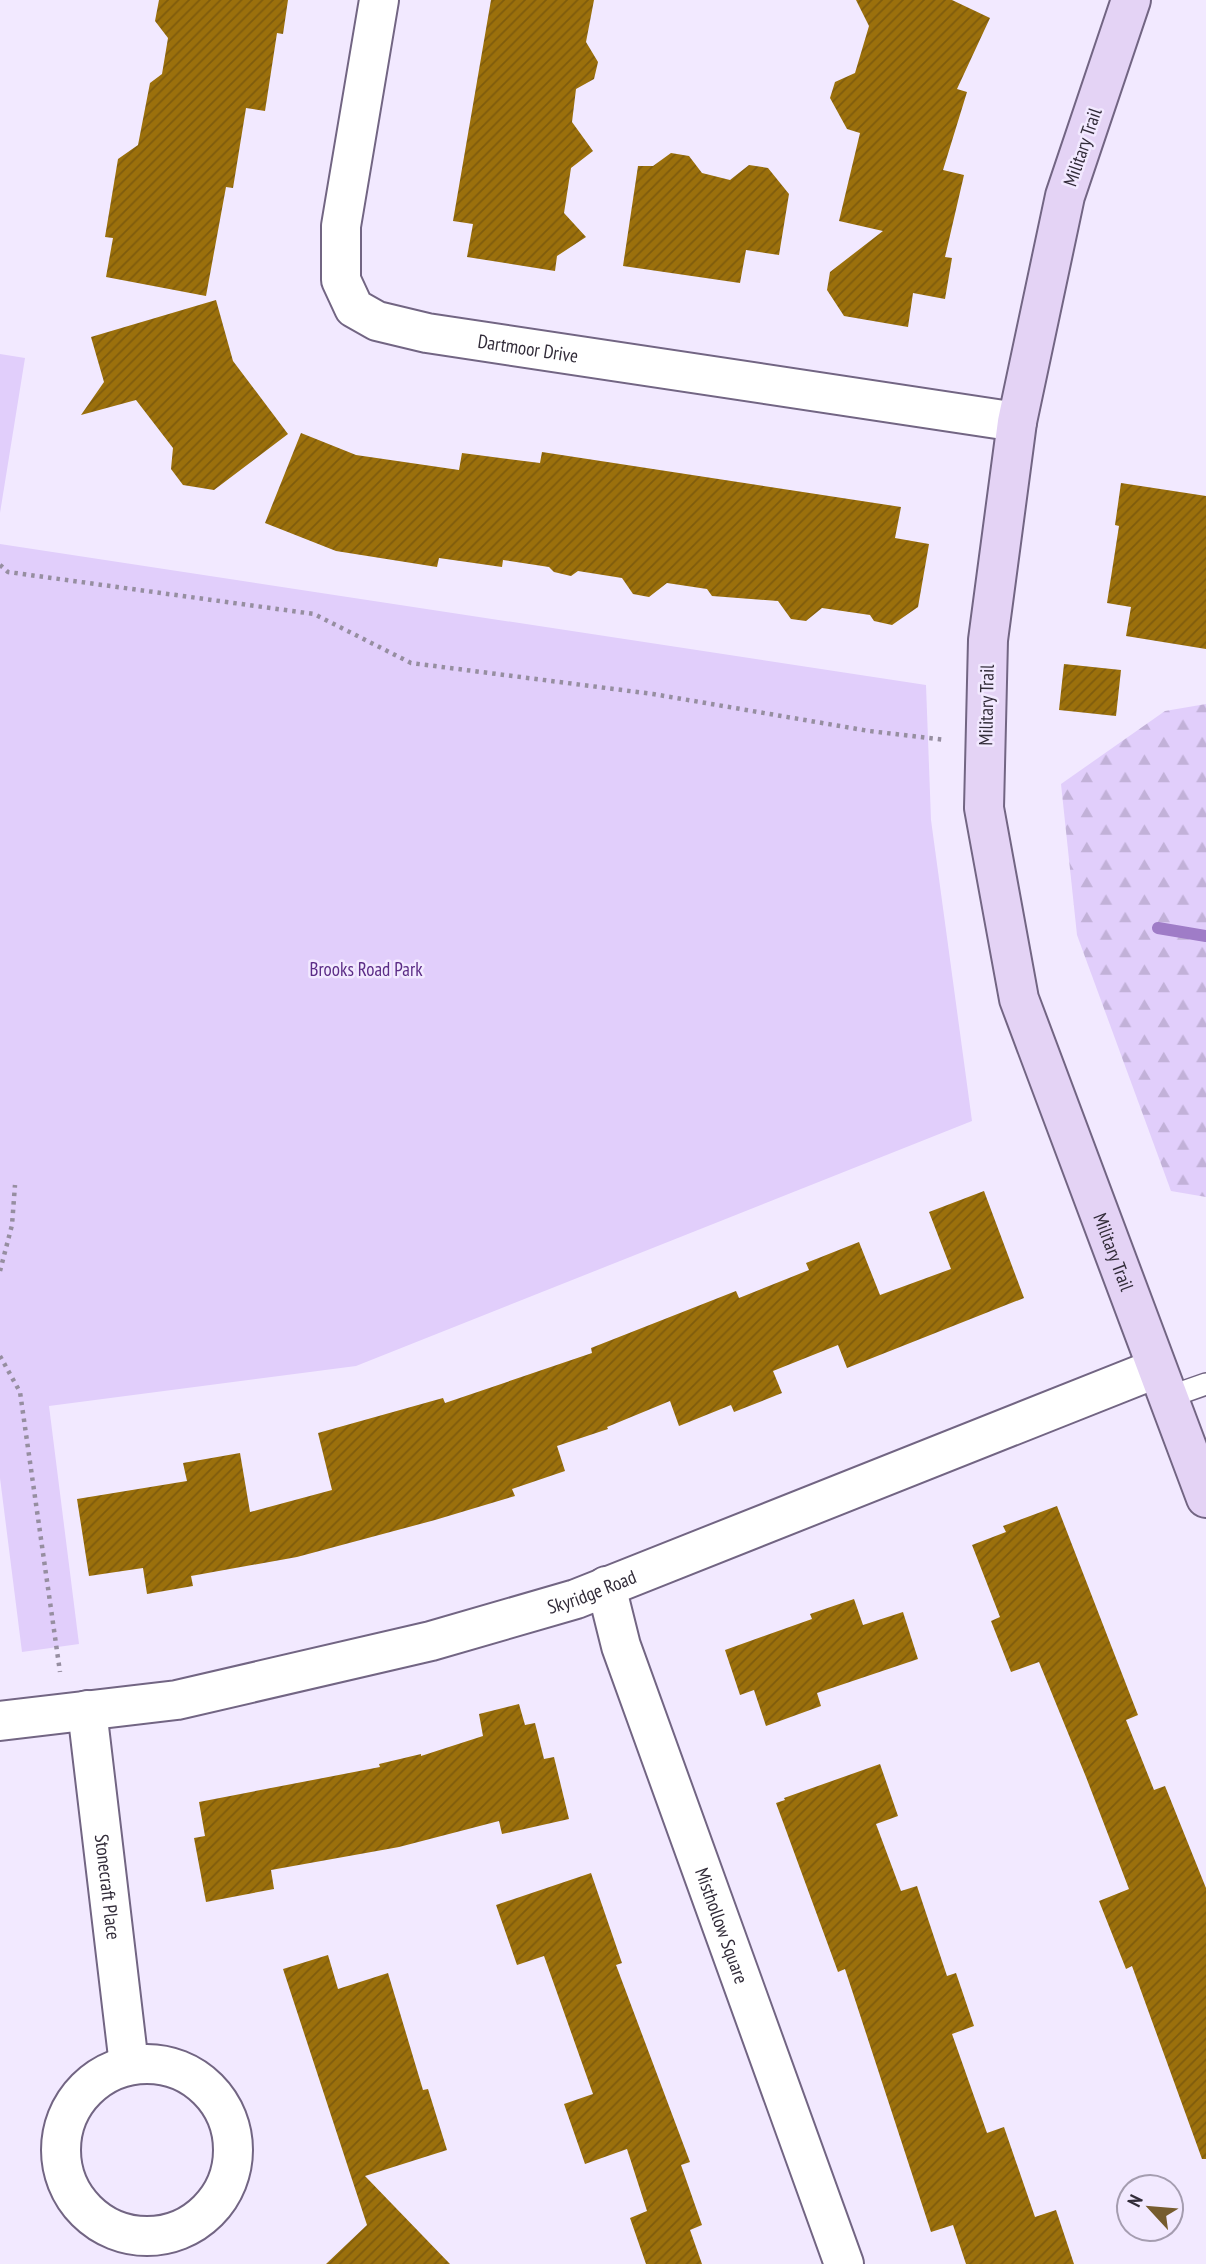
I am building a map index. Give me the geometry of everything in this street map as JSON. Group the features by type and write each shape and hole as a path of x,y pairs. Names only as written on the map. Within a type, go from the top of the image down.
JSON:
{"street":[{"name":"Dartmoor Drive","path":"379,0 341,226 341,280 354,308 377,321 427,333 1017,422"},
{"name":"Military Trail","path":"1131,0 1065,196 1017,422 988,640 984,808 1019,999 1206,1498"},
{"name":"Skyridge Road","path":"0,1721 177,1700 431,1641 529,1615 1161,1383"},
{"name":"Misthollow Square","path":"606,1586 621,1646 844,2264"},
{"name":"Stonecraft Place","path":"76,1711 129,2065"},
{"path":"156,2064 182,2071 205,2086 222,2107 231,2132 233,2160 225,2186 211,2208 189,2225 164,2235 134,2236 106,2226 98,2220 82,2207 66,2182 60,2153 65,2123 79,2096 101,2076 129,2065 156,2064"}],"lane":[{"path":"1161,1383 1206,1384"}],"path":[{"path":"0,565 8,572 314,614 411,663 653,694 869,731 985,745"},
{"path":"0,1271 12,1225 15,1185"},
{"path":"0,1356 20,1392 76,1711"}],"green space":[{"path":"0,354 25,358 0,513"},
{"name":"Brooks Road Park","path":"0,544 926,685 931,820 972,1121 356,1366 49,1406 79,1644 22,1652 0,1478"},
{"path":"1206,704 1206,1197 1171,1191 1077,935 1061,784 1165,711"}],"building":[{"path":"159,0 288,0 283,34 277,33 265,111 246,108 233,188 226,187 206,296 106,277 113,238 105,237 118,159 138,145 150,83 162,74 168,38 155,21"},
{"path":"491,0 594,0 586,42 598,62 594,79 576,89 572,122 593,151 571,168 564,213 586,237 557,256 555,271 467,257 473,224 453,221"},
{"path":"856,0 952,0 990,18 957,89 967,92 943,170 964,175 945,257 952,258 945,299 913,293 908,327 844,316 827,290 830,272 883,231 839,221 860,133 847,129 830,98 835,82 855,73 869,26"},
{"path":"671,153 689,156 702,173 730,180 749,165 768,168 789,194 779,255 746,250 740,283 623,266 638,166 653,166"},
{"path":"216,300 233,361 288,434 214,490 183,485 171,469 173,448 136,400 81,415 104,382 91,337"},
{"path":"301,433 356,455 459,470 462,453 540,463 542,452 901,507 895,538 929,544 918,607 892,625 874,621 870,615 822,608 806,621 791,619 778,601 712,596 707,589 667,583 649,597 633,594 622,578 578,571 571,576 554,572 549,567 503,560 502,567 439,558 437,567 336,551 265,523"},
{"path":"1121,483 1206,496 1206,649 1126,636 1131,607 1107,603 1119,526 1115,525"},
{"path":"1064,664 1121,670 1116,716 1059,710"},
{"path":"984,1191 1024,1298 847,1368 838,1345 773,1371 782,1393 734,1412 731,1405 679,1426 670,1401 607,1427 608,1429 557,1446 565,1471 512,1489 515,1496 435,1520 297,1557 191,1576 193,1586 147,1594 143,1568 89,1576 77,1499 187,1481 183,1463 240,1453 250,1512 332,1490 318,1433 443,1398 445,1403 592,1353 591,1348 736,1291 739,1298 809,1270 806,1263 859,1242 880,1295 951,1269 929,1212"},
{"path":"1057,1506 1138,1715 1126,1720 1154,1790 1165,1786 1206,1888 1206,2159 1202,2159 1132,1966 1126,1969 1099,1901 1129,1889 1039,1662 1011,1672 991,1621 1000,1617 972,1545 1006,1532 1003,1526"},
{"path":"854,1599 863,1625 903,1612 918,1659 817,1693 821,1706 766,1726 754,1690 740,1695 725,1650 812,1619 810,1614"},
{"path":"519,1704 525,1725 535,1723 544,1759 554,1757 569,1819 502,1834 499,1821 399,1847 271,1870 274,1889 206,1902 194,1838 205,1836 199,1802 380,1767 379,1764 421,1756 483,1736 479,1714"},
{"path":"880,1764 898,1816 876,1824 901,1891 917,1886 947,1976 956,1973 974,2026 952,2034 987,2133 1004,2127 1035,2217 1056,2210 1074,2264 966,2264 953,2225 931,2232 845,1969 838,1972 776,1803"},
{"path":"591,1873 622,1963 616,1965 690,2162 681,2165 702,2225 690,2230 702,2264 646,2264 630,2218 647,2211 627,2149 585,2164 564,2104 593,2094 544,1956 517,1965 496,1905"},
{"path":"328,1955 338,1989 388,1973 423,2090 428,2089 447,2150 365,2176 450,2264 326,2264 367,2225 283,1969"}],"waterway":[{"path":"1158,928 1206,936"}]}
